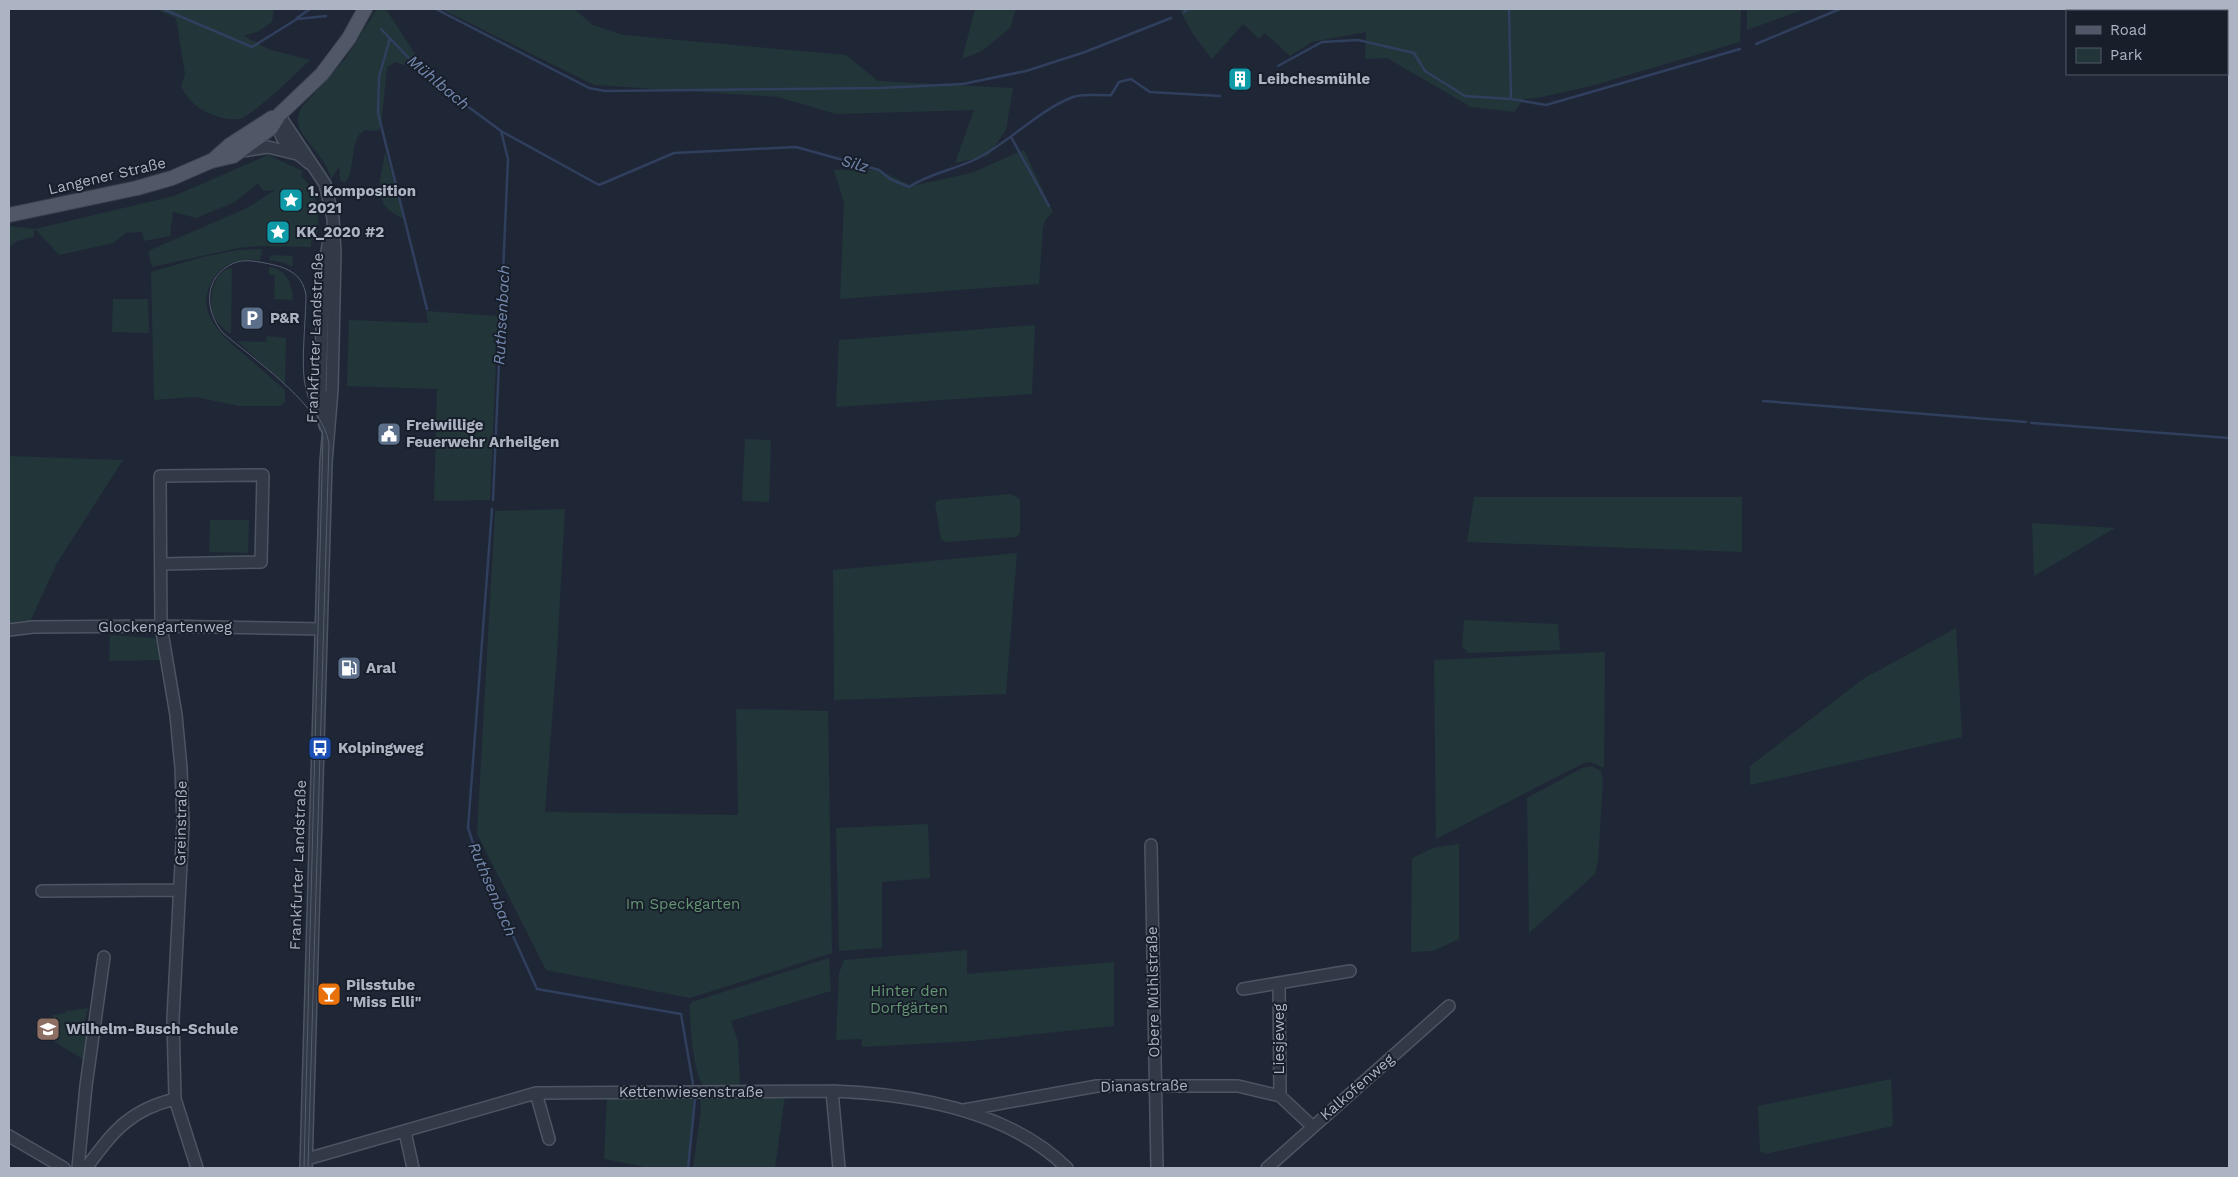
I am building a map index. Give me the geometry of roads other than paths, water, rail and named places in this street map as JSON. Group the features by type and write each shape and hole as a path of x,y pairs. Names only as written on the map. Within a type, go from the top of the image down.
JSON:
{"main road":[{"path":"279,115 306,90 331,62 365,9"},
{"name":"Langener Straße","path":"9,215 138,188 172,178 211,161 233,156 242,152 271,128 279,115"},
{"name":"Langener Straße","path":"211,161 250,132 279,115"}],"street":[{"name":"Frankfurter Landstraße","path":"279,115 278,124 281,137 298,155 315,167"},
{"name":"Frankfurter Landstraße","path":"279,115 325,184 330,204 330,228 324,269 320,390 327,443 306,1163"},
{"name":"Frankfurter Landstraße","path":"242,152 268,147 298,155"},
{"name":"Greinstraße","path":"162,564 261,562 263,475 160,476 161,626 176,715 181,768 183,825 173,1019 175,1099 197,1168"},
{"name":"Glockengartenweg","path":"9,630 33,627 161,626 321,629"},
{"name":"Obere Mühlstraße","path":"1150,845 1157,1168"},
{"path":"42,890 179,890"},
{"path":"78,1168 86,1086 104,957"},
{"name":"Liesjeweg","path":"1243,989 1350,971"},
{"name":"Liesjeweg","path":"1279,983 1280,1096"},
{"name":"Kalkofenweg","path":"1267,1168 1449,1006"},
{"name":"Dianastraße","path":"964,1110 1097,1086 1238,1086 1280,1096 1312,1126"},
{"path":"832,1091 838,1168"},
{"name":"Kettenwiesenstraße","path":"306,1163 536,1093 832,1091 876,1092 964,1110 1021,1134 1056,1158 1067,1168"},
{"path":"536,1093 549,1139"},
{"path":"86,1168 122,1122 140,1110 175,1099"},
{"path":"405,1132 413,1168"},
{"path":"9,1136 64,1168"}],"waterway":[{"name":"Mühlbach","path":"163,9 252,47 297,19 326,16"},
{"path":"297,18 310,9"},
{"path":"436,9 589,88 605,91 880,88 963,84 1026,71 1085,52 1171,18"},
{"path":"1184,12 1189,9"},
{"path":"1509,9 1511,99"},
{"path":"1756,44 1840,9"},
{"name":"Silz","path":"381,29 425,75 501,131 599,185 674,153 796,147 879,170 890,179 909,187 925,178 976,159 1047,110 1073,97 1111,95 1119,82 1131,79 1150,92 1220,96"},
{"path":"390,38 379,77 378,113 427,309"},
{"path":"1278,66 1322,42 1358,40 1414,53 1425,71 1465,96 1511,99 1546,105 1740,49"},
{"name":"Ruthsenbach","path":"493,500 508,159 501,131"},
{"path":"1011,137 1049,206"},
{"path":"1763,401 2026,422"},
{"path":"2031,423 2229,438"},
{"name":"Ruthsenbach","path":"492,509 468,828 479,861 537,989 681,1014 693,1084"},
{"name":"Ruthsenbach","path":"688,1168 695,1099"}],"tram line":[{"path":"304,1168 323,436 318,423 308,409 281,380 223,333 212,315 210,295 212,285 217,276 234,263 245,261 265,263 286,269 297,276 304,287 306,295 303,356 304,380 308,396 329,443 308,1168"}],"place":[{"name":"Leibchesmühle","path":"1240,79"},
{"name":"1. Komposition 2021","path":"291,200"},
{"name":"KK_2020 #2","path":"278,232"},
{"name":"P&R","path":"252,318"},
{"name":"Freiwillige Feuerwehr Arheilgen","path":"389,434"},
{"name":"Aral","path":"349,668"},
{"name":"Kolpingweg","path":"320,748"},
{"name":"Pilsstube \"Miss Elli\"","path":"329,994"},
{"name":"Wilhelm-Busch-Schule","path":"48,1029"}],"park label":[{"name":"Im Speckgarten","path":"683,904"},
{"name":"Hinter den Dorfgärten","path":"909,1000"}]}
